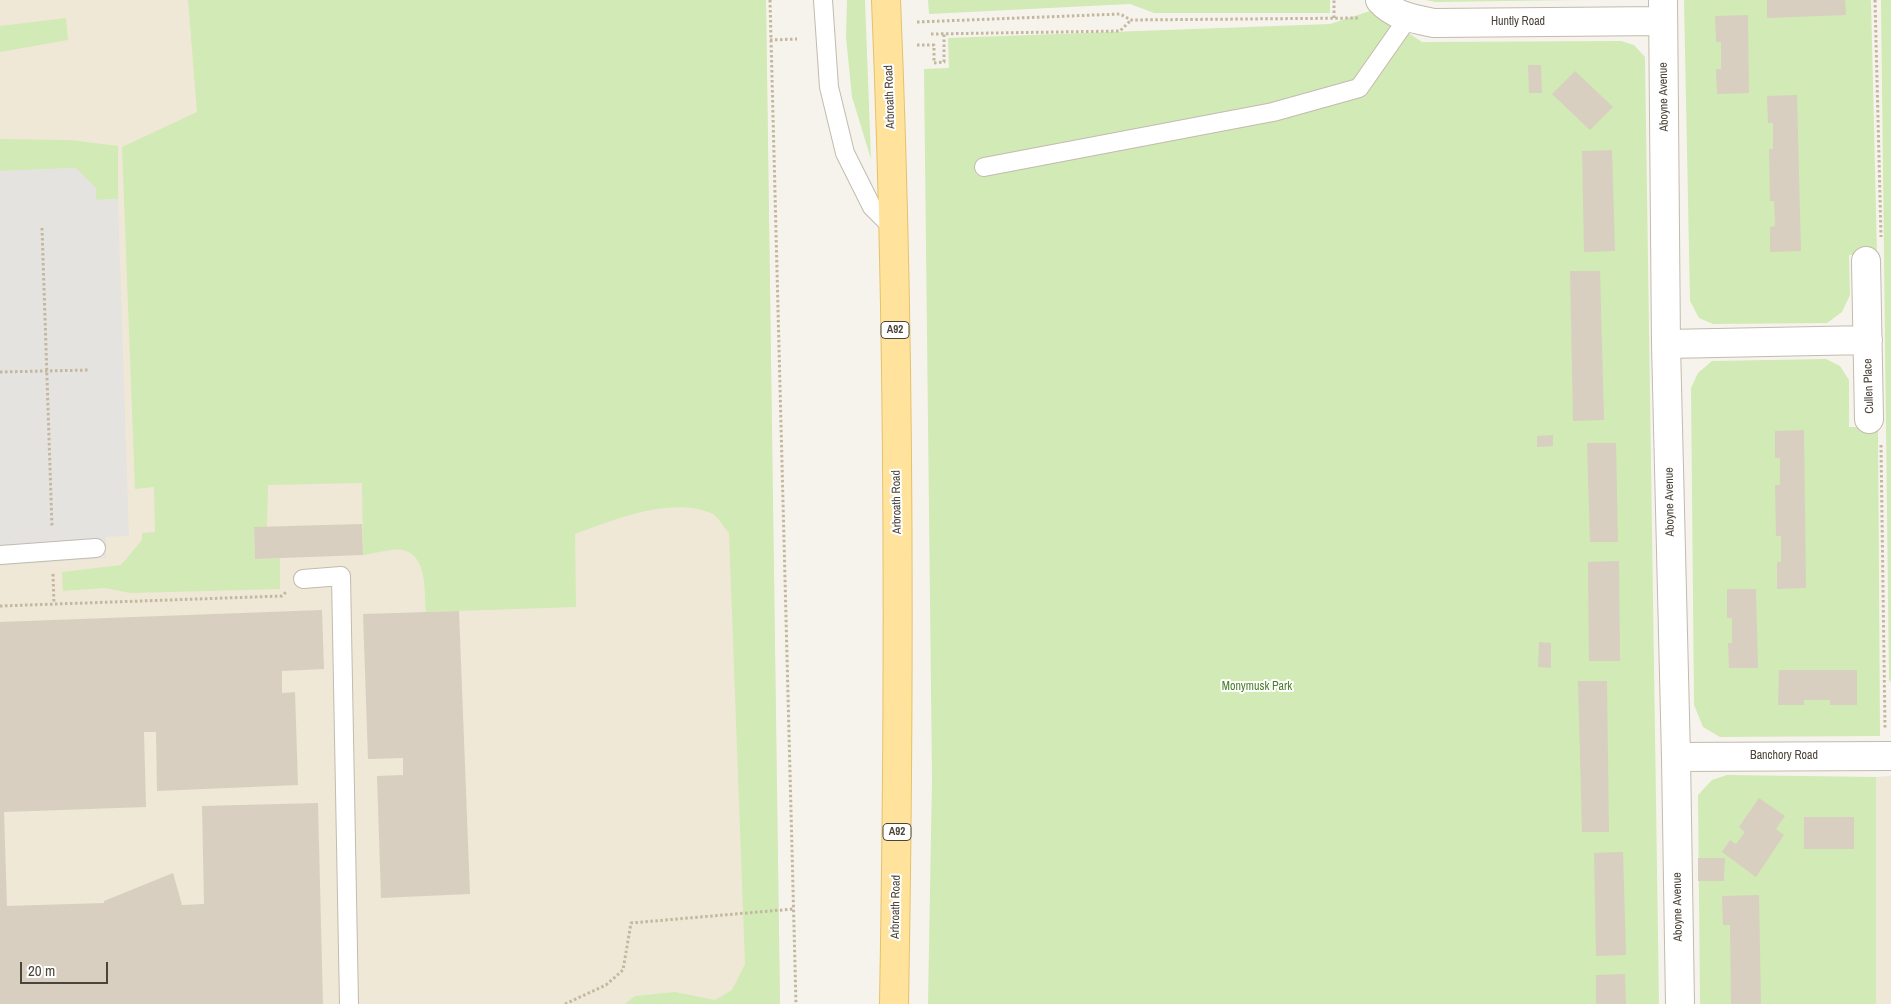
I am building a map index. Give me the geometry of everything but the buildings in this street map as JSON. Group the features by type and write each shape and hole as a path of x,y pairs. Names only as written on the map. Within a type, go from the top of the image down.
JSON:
{"main road":[{"name":"Arbroath Road","path":"886,0 894,229 898,659 894,1004"}],"street":[{"name":"Huntly Road","path":"1391,8 1434,22 1663,10"},
{"name":"Aboyne Avenue","path":"1663,10 1666,344 1680,1004"},
{"name":"Cullen Place","path":"1866,261 1869,420"},
{"name":"Cullen Place","path":"1666,344 1868,340"},
{"name":"Banchory Road","path":"1676,756 1888,756"}],"lane":[{"path":"823,0 829,87 845,154 872,207 894,229"},
{"path":"984,167 1273,112 1359,88 1391,8"},
{"path":"0,555 96,548"},
{"path":"303,579 341,576 349,1004"}],"path":[{"path":"770,0 796,1004"},
{"path":"1334,0 1334,18"},
{"path":"1866,261 1881,254 1876,0"},
{"path":"917,22 1120,14 1131,20 1373,18 1391,8"},
{"path":"931,34 1120,31 1131,20"},
{"path":"917,45 934,45 934,62 944,62 944,34"},
{"path":"770,40 797,38"},
{"path":"42,228 52,551"},
{"path":"0,372 90,370"},
{"name":"Cullen Place","path":"1869,420 1881,426 1888,756"},
{"path":"0,606 282,596 303,579"},
{"path":"1885,682 1891,686"},
{"path":"565,1004 606,985 623,970 631,923 793,909"}],"shaded area":[{"path":"0,0 766,0 780,1004 0,1004"},
{"path":"76,168 96,188 96,200 118,199 129,536 106,537 106,558 0,566 0,171"},
{"path":"1891,776 1891,1004 1876,1004 1876,777"}],"green space":[{"path":"188,0 766,0 780,1004 625,1004 635,996 675,992 715,1000 732,990 745,964 729,533 711,513 695,508 660,508 606,522 575,534 576,607 426,612 423,576 417,559 403,550 389,550 363,555 362,483 268,485 267,527 254,528 255,559 280,558 280,589 130,593 105,588 63,591 62,572 121,565 142,540 142,533 155,532 154,487 135,489 122,147 197,112"},
{"path":"847,0 865,0 871,159 852,97 846,37"},
{"path":"928,0 1330,0 1330,13 1154,13 1130,4 929,14"},
{"path":"1426,0 1581,0 1435,2"},
{"path":"1684,0 1871,0 1877,254 1849,255 1850,295 1842,312 1827,323 1713,324 1699,318 1690,301"},
{"path":"1881,0 1891,0 1891,682 1889,680"},
{"name":"Monymusk Park","path":"1373,10 1422,42 1621,41 1634,45 1645,57 1659,1004 928,1004 932,778 924,69 949,68 948,38 1330,24"},
{"path":"66,18 68,40 0,52 0,26"},
{"path":"0,139 70,140 118,146 118,199 96,200 76,168 0,171"},
{"path":"1826,359 1840,366 1849,380 1849,427 1878,427 1880,736 1720,737 1703,727 1694,705 1691,388 1698,373 1712,361"},
{"path":"1727,775 1876,777 1876,1004 1700,1004 1698,795 1712,780"}]}
